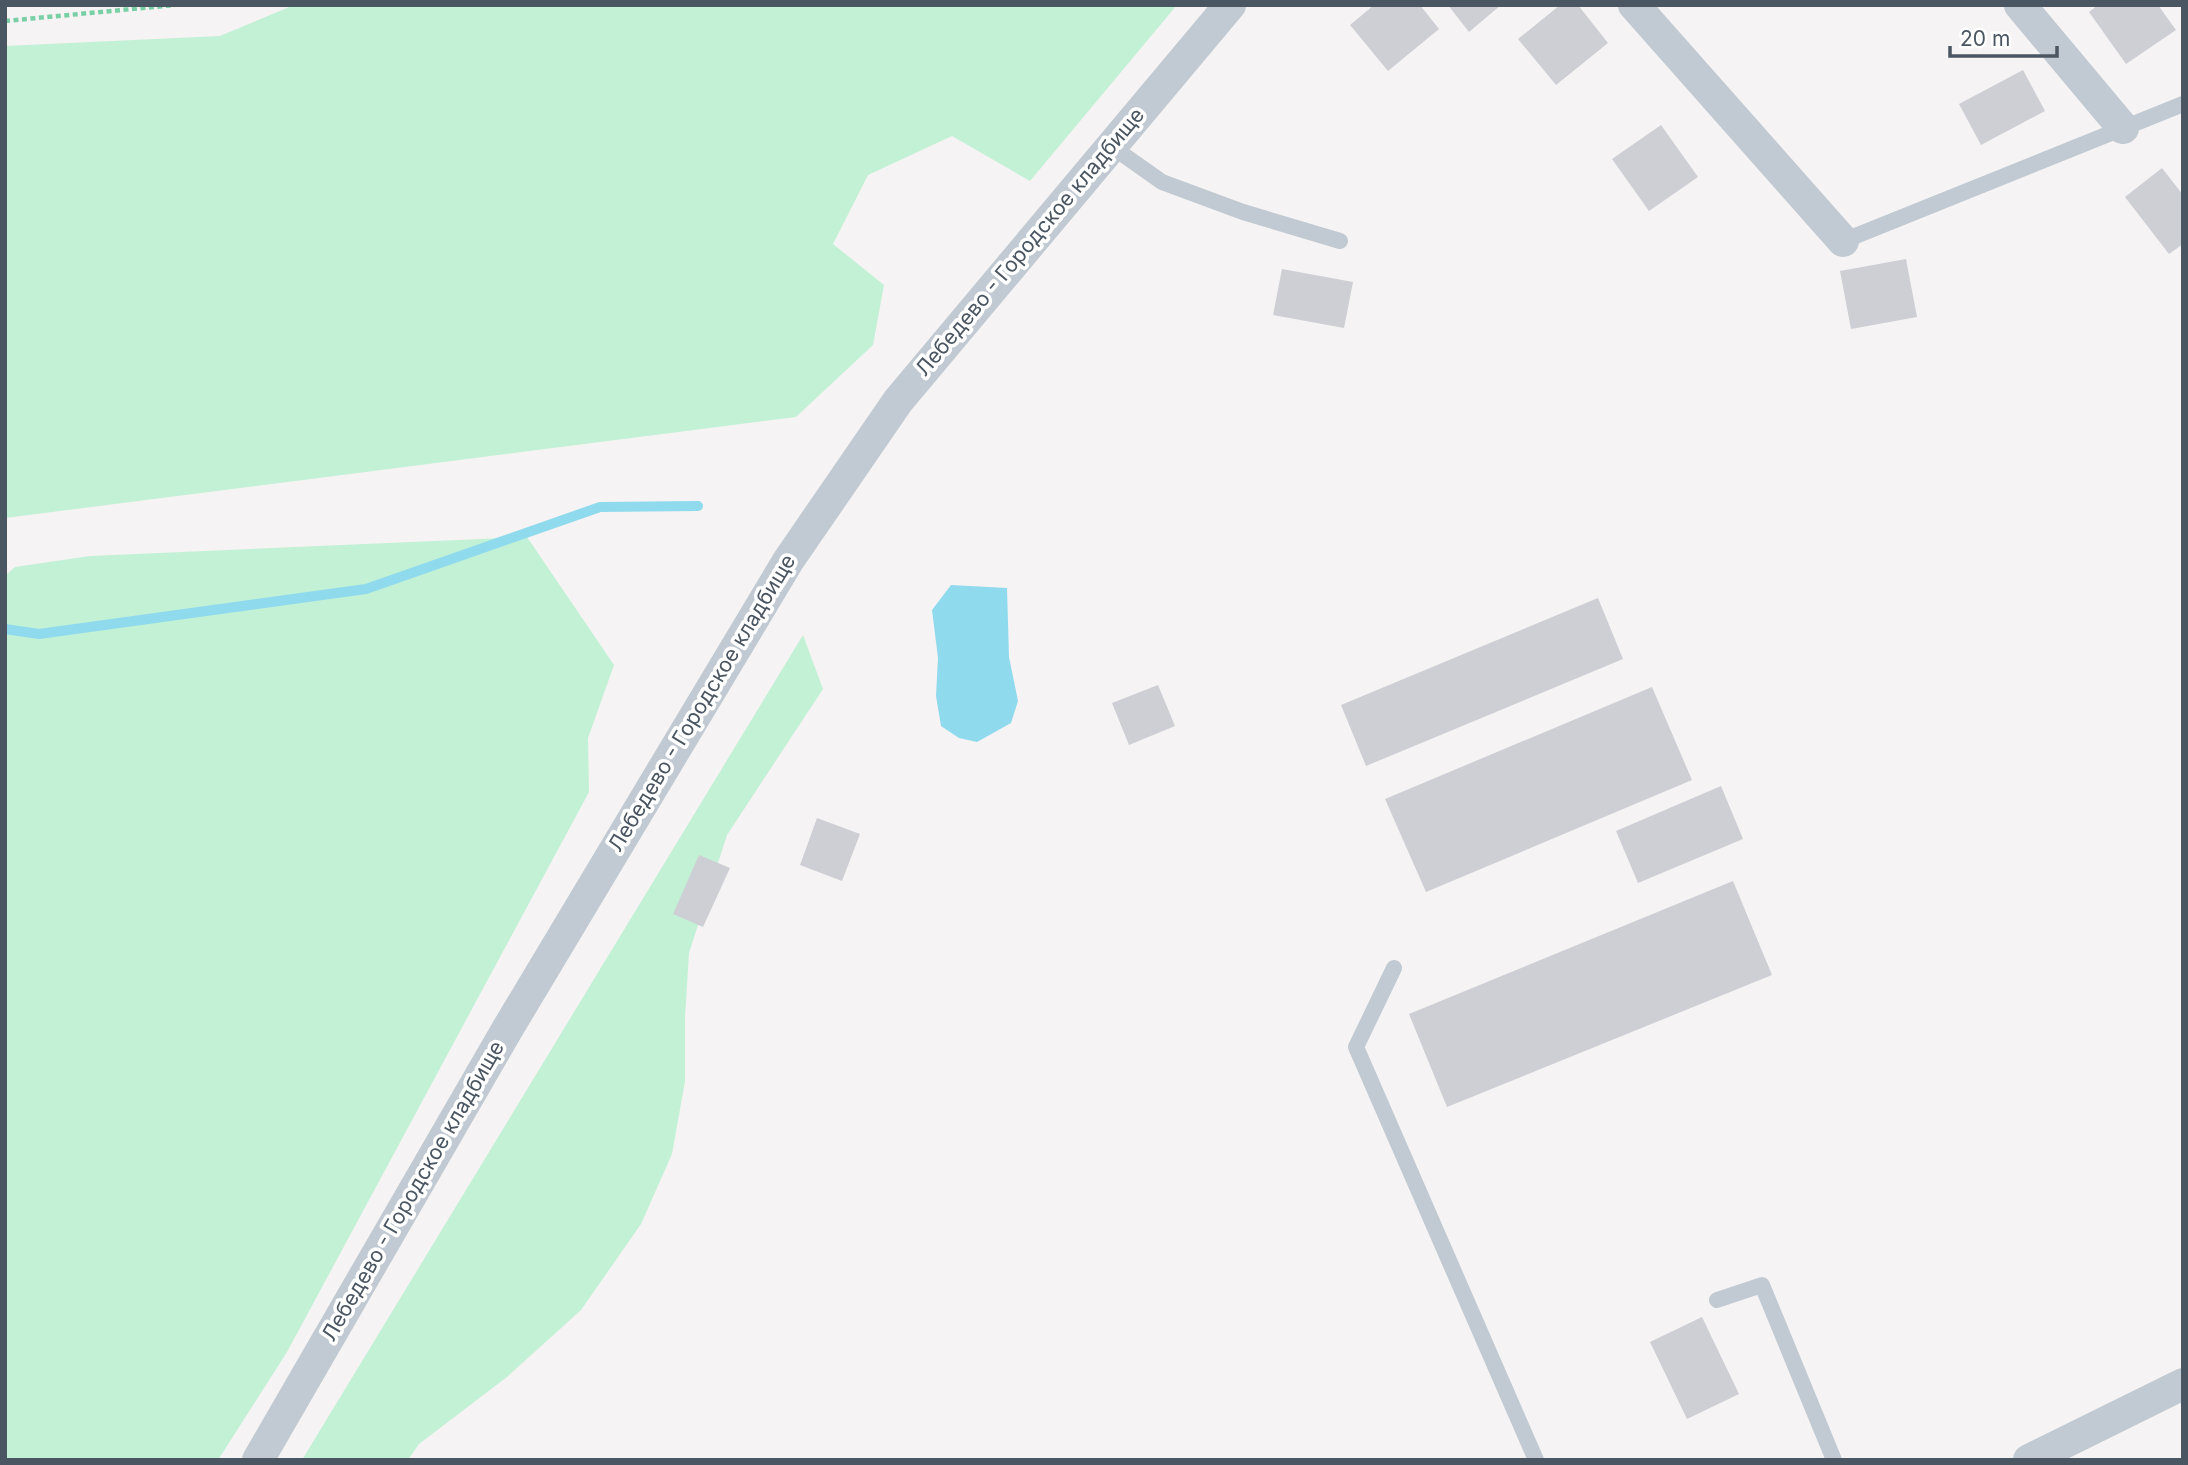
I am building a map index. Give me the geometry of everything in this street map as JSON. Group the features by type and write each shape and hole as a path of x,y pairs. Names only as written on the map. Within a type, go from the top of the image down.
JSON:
{"street":[{"name":"Лебедево - Городское кладбище","path":"258,1460 508,1028 803,537 898,401 1230,5"},
{"path":"1634,5 1843,241"},
{"path":"2020,5 2123,128"},
{"path":"2029,1460 2183,1384"}],"lane":[{"path":"1843,241 2183,104"},
{"path":"1111,146 1161,182 1243,212 1340,241"},
{"path":"1394,968 1356,1047 1536,1460"},
{"path":"1717,1300 1762,1285 1834,1460"}],"path":[{"path":"5,21 175,5"}],"green space":[{"path":"294,5 1177,5 1030,181 952,136 868,175 833,244 884,285 873,345 796,417 5,518 5,46 220,36"},
{"path":"527,537 614,665 588,738 589,792 287,1352 218,1460 5,1460 5,576 15,567 90,556"},
{"path":"803,635 823,689 727,835 689,953 685,1081 672,1154 641,1224 581,1310 507,1377 419,1444 408,1460 302,1460"}],"water":[{"path":"951,585 1007,588 1009,657 1018,701 1011,723 977,742 959,738 941,726 936,696 938,658 932,610"}],"building":[{"path":"1374,5 1420,5 1439,29 1388,71 1350,25"},
{"path":"1448,5 1501,5 1469,32"},
{"path":"1560,5 1578,5 1608,43 1556,85 1518,39"},
{"path":"2098,5 2158,5 2176,30 2126,64 2089,12"},
{"path":"2023,70 2045,111 1981,145 1959,104"},
{"path":"1661,125 1698,177 1649,211 1612,159"},
{"path":"2162,168 2183,195 2183,244 2169,254 2125,197"},
{"path":"1906,259 1917,317 1851,329 1840,271"},
{"path":"1282,269 1353,282 1344,328 1273,315"},
{"path":"1598,598 1623,659 1366,766 1341,705"},
{"path":"1158,685 1175,726 1129,745 1112,703"},
{"path":"1652,687 1692,780 1426,892 1385,799"},
{"path":"1721,786 1743,839 1638,883 1616,831"},
{"path":"817,818 860,834 842,881 800,865"},
{"path":"699,855 730,868 703,927 673,914"},
{"path":"1733,881 1772,975 1447,1107 1409,1014"},
{"path":"1702,1317 1739,1394 1687,1419 1650,1342"}],"waterway":[{"path":"5,629 39,634 366,589 600,507 698,506"}]}
